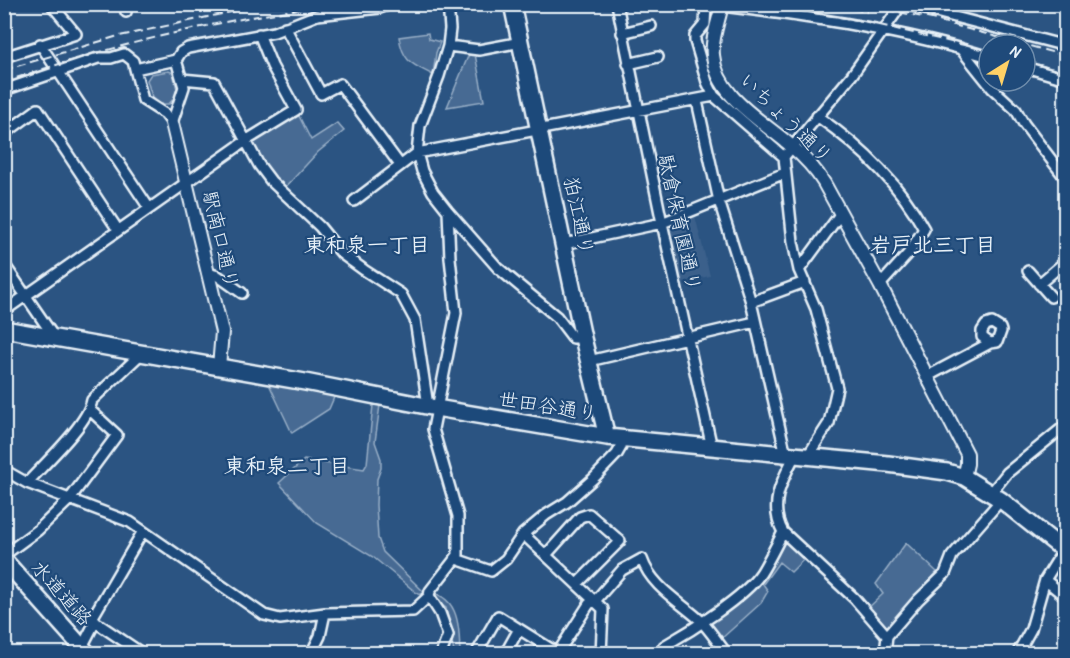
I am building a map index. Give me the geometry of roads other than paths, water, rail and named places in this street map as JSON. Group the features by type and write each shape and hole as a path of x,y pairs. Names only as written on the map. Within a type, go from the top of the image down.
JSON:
{"main road":[{"name":"狛江通り","path":"512,4 583,338 615,438"},
{"name":"世田谷通り","path":"4,329 615,438 888,464 947,472 964,477 996,497 1065,550"},
{"name":"水道道路","path":"4,560 83,651"}],"street":[{"path":"4,57 76,34 51,4"},
{"path":"135,69 176,60 181,52 188,48 274,32 317,15 380,8 391,4"},
{"path":"448,4 450,29 448,46 420,126 417,153 422,171 433,192 448,211 507,277 557,317 573,338 583,338"},
{"name":"駄倉保育園通り","path":"616,4 712,448"},
{"path":"699,4 706,6 705,24 695,36 695,41 707,82 714,96 788,151"},
{"path":"887,636 854,598 783,532 776,515 780,484 796,455 829,423 837,388 816,309 799,270 793,242 784,173 788,151 852,75 904,4 1018,33"},
{"path":"722,5 884,31 977,53"},
{"name":"いちょう通り","path":"722,5 713,45 718,76 732,96 788,151 816,171 880,285 967,454 964,477"},
{"path":"622,33 651,26"},
{"path":"285,27 321,94 340,84 400,165"},
{"path":"4,310 247,140 296,110 272,66 259,34"},
{"path":"1037,38 1065,46"},
{"path":"448,46 478,50 521,42"},
{"path":"40,44 149,208"},
{"path":"960,48 977,65"},
{"path":"4,90 98,58 111,58 124,54 133,61 143,100 158,109 172,123 184,87 176,60"},
{"path":"628,64 658,57"},
{"path":"1037,71 1065,79"},
{"path":"4,470 27,483 130,522 264,615 280,619 325,613 413,611 429,596 430,591 458,555 458,516 433,429 432,407 415,320 401,294 342,254 320,227 271,181 259,165 214,82 182,79"},
{"path":"1003,93 1065,179"},
{"path":"354,201 417,153 698,101 714,96"},
{"path":"698,101 719,201 796,455"},
{"path":"158,109 167,111 178,105"},
{"path":"4,134 38,109 118,230"},
{"path":"817,116 862,150 878,166 924,230 908,254 880,285"},
{"name":"駅南口通り","path":"172,123 222,333 219,367"},
{"path":"564,244 662,223 784,173"},
{"path":"432,407 456,313 448,211"},
{"path":"799,270 841,213"},
{"path":"1039,284 1065,261"},
{"path":"4,264 54,337"},
{"path":"1028,271 1051,297"},
{"path":"208,273 218,276 242,293"},
{"path":"751,302 805,282"},
{"path":"589,361 754,322"},
{"path":"926,377 990,343"},
{"path":"27,483 65,442 90,410 92,400 142,353"},
{"path":"4,555 38,530 69,500 117,435 90,410"},
{"path":"885,654 887,636 945,574 952,556 996,497 1007,473 1065,425"},
{"path":"456,559 491,571 506,559 523,534 546,515 567,502 617,454 615,438"},
{"path":"546,555 580,517 589,514 620,541 577,584"},
{"path":"83,651 93,621 143,531"},
{"path":"668,654 664,646 692,631 753,582 783,532"},
{"path":"523,534 603,609 602,654"},
{"path":"1017,654 1031,629 1045,580 1065,550"},
{"path":"476,654 498,616 558,653 589,604 595,601 622,570 642,559 646,572 702,622 727,654"},
{"path":"1045,580 1065,597"},
{"path":"429,596 440,613 448,635 441,654"},
{"path":"79,611 143,654"},
{"path":"311,654 320,636 325,613"},
{"path":"505,654 519,629"}],"railway":[{"path":"4,70 115,37 268,4"},
{"path":"4,82 86,56 169,34 252,17 337,4"},
{"path":"759,4 863,21 977,48"},
{"path":"826,4 868,12"},
{"path":"860,4 932,19 1066,56"},
{"path":"1037,65 1066,73"}],"district":[{"name":"東和泉一丁目","path":"367,245"},
{"name":"岩戸北三丁目","path":"933,245"},
{"name":"東和泉二丁目","path":"287,466"}]}
